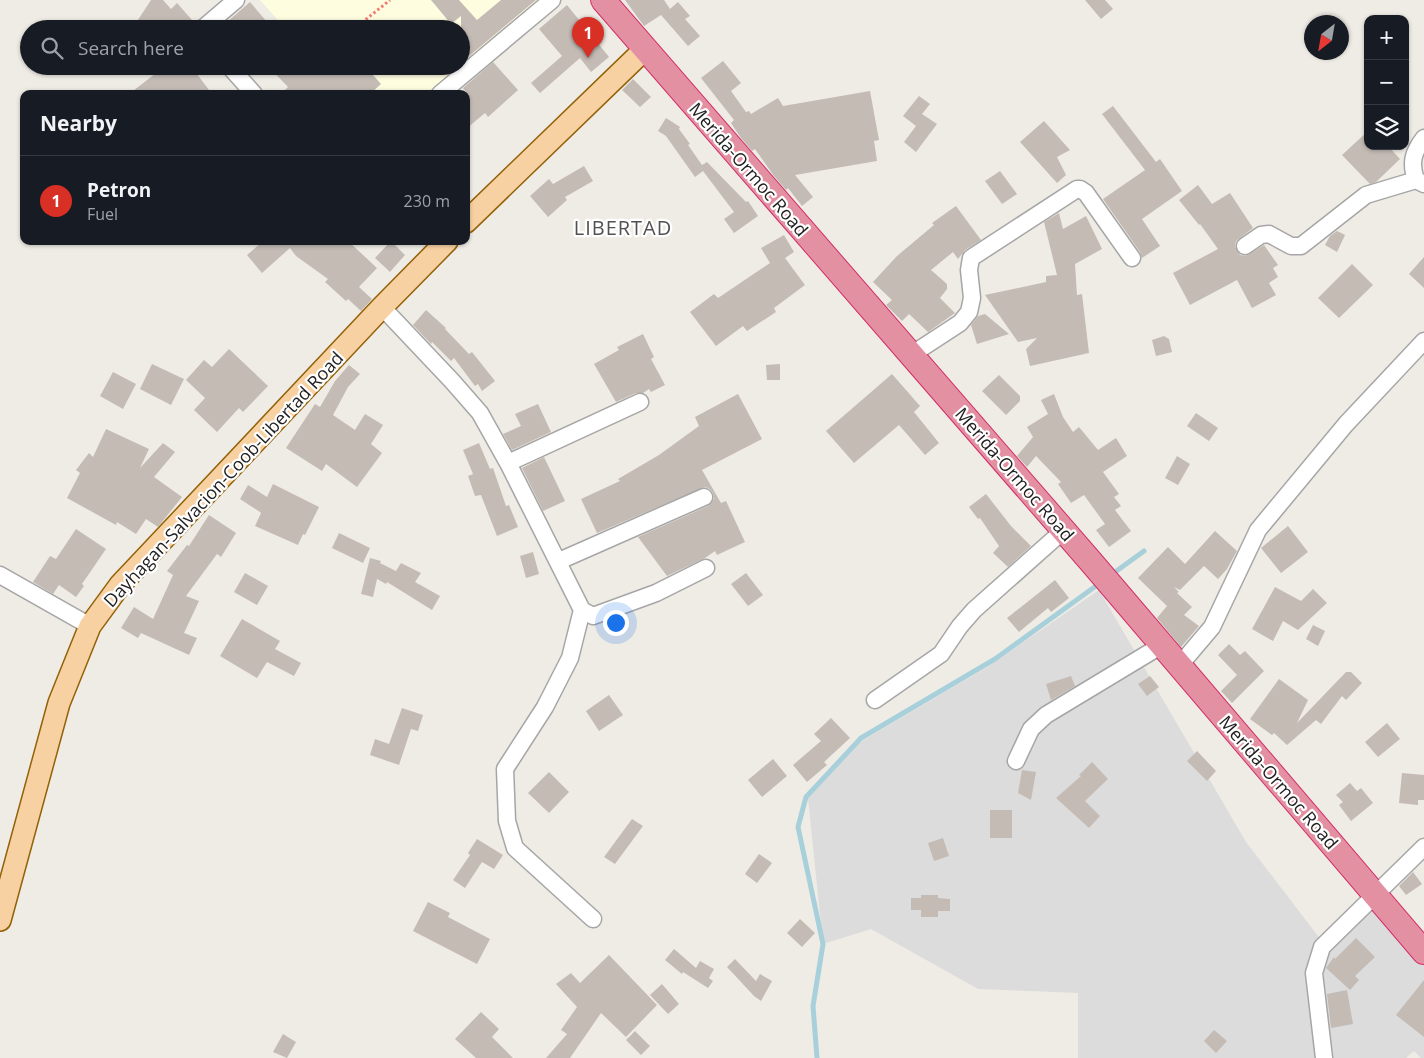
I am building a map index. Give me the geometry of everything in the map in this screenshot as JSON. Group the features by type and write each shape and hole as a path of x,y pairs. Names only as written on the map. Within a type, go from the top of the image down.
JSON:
{"highway":[{"name":"Merida-Ormoc Road","path":"603,0 1064,530 1424,952"}],"main road":[{"path":"470,218 645,49"},
{"name":"Dayhagan-Salvacion-Coob-Libertad Road","path":"0,920 59,703 90,626 120,585 443,245"}],"street":[{"path":"213,20 236,0"},
{"path":"470,69 552,0"},
{"path":"237,75 250,90"},
{"path":"445,90 463,75"},
{"path":"1245,246 1261,235 1269,234 1291,246 1301,246 1366,195 1420,182 1412,168 1416,147 1424,138"},
{"path":"911,355 960,323 969,312 972,298 969,270 971,258 1077,189 1086,193 1132,258"},
{"path":"382,308 480,413 559,561 582,610 593,616 656,593 706,568"},
{"path":"1179,666 1212,627 1258,530 1346,424 1424,341"},
{"path":"508,463 640,402"},
{"path":"559,561 704,498"},
{"path":"875,700 941,654 960,626 974,610 1064,530"},
{"path":"0,575 90,626"},
{"path":"582,610 570,658 545,707 505,769 507,821 515,848 593,920"},
{"path":"1016,761 1031,729 1046,715 1162,645"},
{"path":"1324,1058 1314,973 1322,947 1424,847"}],"path":[{"path":"365,20 390,0"}],"shaded area":[{"path":"260,0 545,0 470,62 470,20 278,20"},
{"path":"327,75 454,75 436,90 340,90"},
{"path":"1099,590 1246,842 1321,940 1320,1058 1078,1058 1078,993 978,989 871,929 823,944 808,798 855,745 989,666"},
{"path":"1373,905 1424,963 1424,1058 1421,1058 1414,1051 1406,1058 1328,1058 1316,974 1325,948"}],"building":[{"path":"151,0 163,0 171,9 177,3 192,20 138,20"},
{"path":"431,0 459,0 477,20 501,0 536,0 470,55 470,20 461,20 461,16 456,20 448,20"},
{"path":"625,0 664,0 670,9 678,2 690,16 685,19 700,36 688,46 661,15 664,13 644,26"},
{"path":"1085,0 1105,0 1113,9 1101,19"},
{"path":"250,2 265,20 229,20"},
{"path":"567,5 609,57 591,72 580,58 540,93 531,83 562,56 539,29"},
{"path":"723,61 741,83 731,91 746,112 749,111 751,114 778,98 783,106 870,91 879,140 874,141 877,161 795,175 813,197 802,206 788,188 786,190 774,176 755,149 752,151 741,138 731,123 734,120 701,78"},
{"path":"493,62 518,90 488,117 485,113 470,126 470,90 464,90 463,88"},
{"path":"154,75 198,75 209,90 134,90"},
{"path":"277,75 373,75 381,84 374,90 285,90 288,87"},
{"path":"633,79 651,97 640,107 622,90"},
{"path":"919,96 930,104 922,114 937,124 916,152 904,142 916,126 903,116"},
{"path":"1113,106 1156,162 1160,159 1182,191 1142,219 1160,246 1142,258 1140,252 1103,199 1145,170 1102,114"},
{"path":"666,118 680,127 679,129 690,144 688,145 702,165 707,162 746,202 748,201 758,216 734,233 724,219 734,212 703,171 695,177 666,136 658,131"},
{"path":"1044,121 1070,150 1057,157 1066,175 1057,183 1020,142"},
{"path":"1364,135 1364,150 1392,150 1400,159 1376,182 1370,184 1342,155"},
{"path":"584,166 593,181 565,197 567,200 548,217 530,196 549,179 553,184"},
{"path":"1000,171 1017,194 1002,204 985,181"},
{"path":"1198,185 1212,204 1230,193 1253,228 1236,241 1237,251 1240,255 1246,256 1264,245 1278,265 1273,268 1278,277 1269,283 1276,295 1252,308 1237,280 1190,305 1173,273 1218,249 1179,200"},
{"path":"956,206 981,240 965,250 958,259 953,252 931,270 947,284 947,289 940,298 955,313 928,332 909,314 902,321 886,305 892,300 873,282 897,256 934,225 932,223"},
{"path":"1059,213 1063,229 1086,216 1102,249 1075,264 1077,295 1082,294 1089,353 1030,366 1026,349 1037,338 1018,342 985,295 1046,282 1046,276 1057,275 1044,222"},
{"path":"1337,231 1345,235 1337,252 1325,245 1330,236"},
{"path":"784,235 794,252 785,258 805,285 774,308 776,312 747,331 743,326 716,346 690,312 714,294 718,298 770,263 761,248"},
{"path":"258,245 352,245 377,268 359,287 372,299 361,311 348,299 346,301 325,282 328,279 296,256 290,248 262,273 247,255"},
{"path":"387,245 395,245 405,255 390,272 375,258"},
{"path":"1424,257 1424,288 1409,274"},
{"path":"1352,264 1373,285 1339,318 1318,298"},
{"path":"426,310 446,328 469,354 472,352 495,381 482,391 478,384 475,386 454,358 451,361 432,342 431,344 413,325"},
{"path":"985,314 1009,334 977,344 971,325 978,316"},
{"path":"643,334 654,357 651,359 665,385 651,392 649,389 643,393 636,393 616,402 594,364 619,350 617,347"},
{"path":"1164,336 1169,339 1172,352 1156,356 1152,340"},
{"path":"229,349 268,386 243,412 239,408 217,432 194,410 205,398 186,380 204,360 212,367"},
{"path":"152,364 184,379 171,405 140,389"},
{"path":"780,364 780,380 767,380 766,365"},
{"path":"349,365 360,374 348,387 333,415 355,430 365,414 383,425 371,444 382,453 357,487 326,464 322,471 286,448 315,404 320,407 335,381"},
{"path":"113,372 136,384 123,409 100,396"},
{"path":"892,374 920,406 914,412 939,443 925,455 899,425 854,463 826,431"},
{"path":"999,375 1020,396 1020,401 1006,415 982,391"},
{"path":"738,394 762,439 702,470 721,503 726,501 745,542 717,555 715,551 705,558 667,576 638,537 708,506 714,499 710,489 705,487 597,533 581,499 620,481 618,479 659,455 699,426 695,417"},
{"path":"1054,394 1063,417 1073,432 1079,427 1098,450 1116,438 1127,456 1103,472 1119,494 1114,497 1121,506 1115,510 1131,531 1109,547 1096,530 1105,524 1084,495 1071,503 1058,484 1061,482 1036,456 1027,467 1017,456 1033,437 1027,427 1048,414 1041,400"},
{"path":"538,404 551,432 512,450 503,434 521,426 515,414"},
{"path":"1196,413 1218,428 1209,441 1187,426"},
{"path":"106,429 149,449 140,468 163,443 175,452 154,477 182,497 158,527 146,519 136,534 117,522 116,525 67,498 80,473 76,470 89,453 93,457"},
{"path":"479,443 490,469 493,468 506,506 509,505 518,527 497,536 481,495 475,496 468,476 473,474 463,450"},
{"path":"1177,456 1190,464 1178,485 1165,478"},
{"path":"544,457 565,501 543,511 522,468"},
{"path":"273,484 319,507 298,545 255,526 261,513 240,499 248,485 267,497"},
{"path":"986,494 1011,526 1031,546 1008,567 993,553 999,546 980,518 978,519 969,507"},
{"path":"209,515 236,533 221,557 217,554 186,596 199,601 184,633 197,638 189,655 141,633 138,638 121,628 134,607 153,619 173,575 167,571 187,545 189,546"},
{"path":"1288,526 1308,552 1281,573 1261,548"},
{"path":"76,529 106,549 82,584 84,586 76,597 59,585 53,594 33,582 50,556 56,559"},
{"path":"1215,531 1237,551 1227,569 1218,579 1204,566 1180,590 1174,587 1179,592 1177,593 1192,607 1184,615 1199,626 1181,647 1157,618 1167,606 1138,578 1168,547 1185,564"},
{"path":"339,533 370,548 363,563 332,548"},
{"path":"533,552 539,574 526,578 520,556"},
{"path":"370,558 381,561 380,563 396,571 401,563 421,573 415,582 440,596 432,610 387,582 386,584 377,579 373,597 361,594"},
{"path":"245,573 268,586 257,605 234,592"},
{"path":"746,573 763,595 748,606 731,584"},
{"path":"1055,580 1069,598 1051,612 1048,608 1019,632 1007,618"},
{"path":"1275,587 1301,601 1313,589 1327,603 1298,630 1283,621 1273,641 1252,629"},
{"path":"242,619 280,641 275,649 301,663 294,676 267,662 257,678 220,656"},
{"path":"1313,625 1325,631 1318,646 1306,639"},
{"path":"1229,644 1240,655 1245,651 1264,671 1232,703 1221,691 1237,675 1218,655"},
{"path":"1346,672 1351,672 1362,683 1346,700 1342,696 1321,724 1316,720 1287,745 1274,733 1272,735 1250,719 1279,679 1308,700 1297,723"},
{"path":"1071,676 1075,686 1051,700 1046,684"},
{"path":"1150,676 1159,687 1147,696 1138,684"},
{"path":"609,695 623,715 599,731 586,711"},
{"path":"402,708 423,715 418,731 411,729 399,765 370,755 375,739 389,744"},
{"path":"831,718 850,738 824,762 827,765 807,782 793,765 821,741 814,734"},
{"path":"1387,723 1400,739 1378,757 1365,742"},
{"path":"1197,751 1216,771 1207,781 1187,761"},
{"path":"773,759 787,776 762,797 748,780"},
{"path":"1092,762 1108,779 1085,801 1100,816 1089,828 1056,798 1081,776 1079,775"},
{"path":"1022,770 1036,772 1031,800 1018,793"},
{"path":"549,772 569,792 549,813 528,793"},
{"path":"1402,773 1424,775 1424,800 1418,800 1418,805 1399,803"},
{"path":"1350,783 1357,791 1361,788 1373,803 1351,821 1339,805 1343,802 1336,795"},
{"path":"990,810 1012,810 1012,838 990,838"},
{"path":"632,819 643,826 615,864 604,857"},
{"path":"943,838 949,856 934,861 928,843"},
{"path":"477,839 503,855 494,869 482,862 465,888 453,880 470,855 468,853"},
{"path":"759,854 772,863 757,883 745,874"},
{"path":"1413,872 1422,884 1406,895 1399,886"},
{"path":"921,895 938,895 938,898 950,899 950,911 938,911 938,917 921,917 921,910 911,910 911,898 921,898"},
{"path":"428,902 450,913 448,917 490,939 477,964 413,931"},
{"path":"800,919 815,933 802,947 787,933"},
{"path":"1356,938 1375,957 1355,976 1359,980 1350,990 1326,968 1334,957 1335,959"},
{"path":"674,949 696,968 700,961 714,969 709,978 713,981 708,988 683,972 682,974 665,960"},
{"path":"609,955 657,1005 626,1037 601,1013 570,1058 546,1058 567,1034 561,1030 577,1007 556,984 571,973 580,983"},
{"path":"735,959 756,981 760,974 772,981 761,1001 727,967"},
{"path":"1424,980 1424,1037 1396,1015"},
{"path":"662,984 679,1004 668,1014 650,995"},
{"path":"1347,990 1353,1024 1331,1028 1327,994"},
{"path":"481,1012 499,1029 492,1037 513,1058 476,1058 455,1039"},
{"path":"1214,1030 1227,1041 1216,1053 1204,1041"},
{"path":"635,1031 650,1046 641,1055 626,1040"},
{"path":"283,1034 296,1042 287,1058 273,1052"}],"waterway":[{"path":"1111,575 1144,551"},
{"path":"817,1058 813,1006 823,944 798,827 806,797 861,738 995,659 1100,583"}],"place":[{"name":"Petron","path":"588,58"}],"district":[{"name":"LIBERTAD","path":"623,227"}]}
